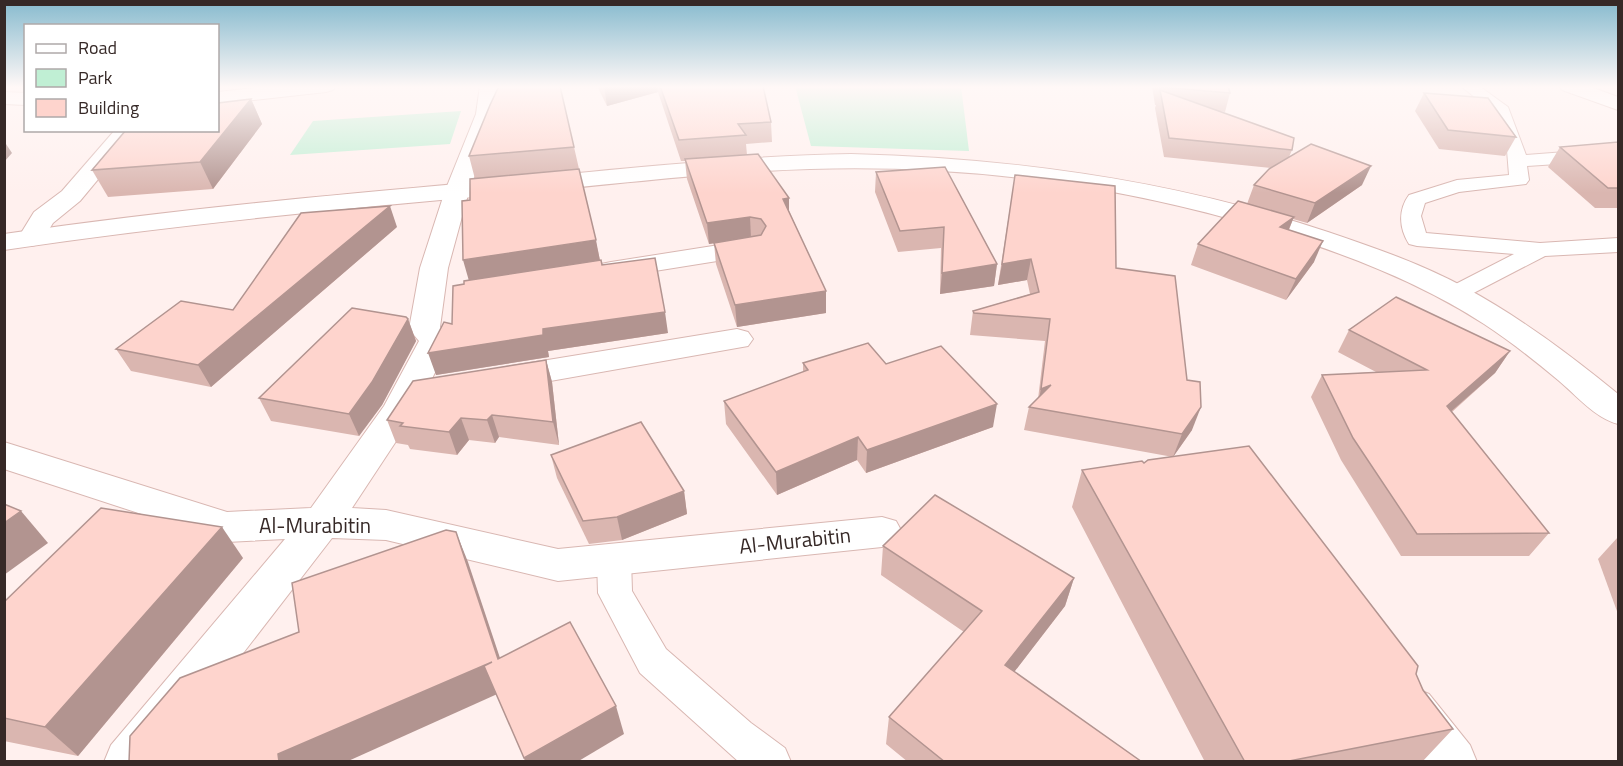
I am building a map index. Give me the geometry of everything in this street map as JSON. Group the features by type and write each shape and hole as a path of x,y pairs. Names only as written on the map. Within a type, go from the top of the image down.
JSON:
{"street":[{"path":"128,762 322,522 399,411 426,391 435,340 424,329 440,297 434,268 457,191 484,122"},
{"path":"31,238 43,218 71,196 126,132"},
{"path":"4,242 128,223 457,191 793,163 851,161 910,163 1033,174 1122,186 1239,212 1382,261 1454,294 1499,321 1553,358 1618,412"},
{"path":"590,273 751,248"},
{"path":"478,382 737,339"},
{"name":"Al-Murabitin","path":"4,455 227,527 322,522 386,525 558,565 882,532"},
{"path":"1412,709 1453,762"}],"lane":[{"path":"1506,122 1516,150 1519,180 1457,186 1416,199 1410,216 1417,239 1540,250 1618,245"},
{"path":"1517,160 1618,154"},
{"path":"1454,294 1540,250"},
{"path":"614,560 615,593 653,661 771,762"}],"green space":[{"path":"312,122 457,122 450,144 290,155"},
{"path":"805,122 965,122 969,151 811,146"}],"building":[{"path":"219,122 233,122 200,162 92,170 124,132 219,132"},
{"path":"483,122 568,122 574,147 469,156"},
{"path":"673,122 771,122 738,124 746,135 679,140"},
{"path":"1166,122 1249,122 1294,138 1292,150 1169,138"},
{"path":"1443,122 1505,122 1516,137 1448,130"},
{"path":"1618,142 1618,188 1608,188 1560,147"},
{"path":"1311,144 1371,166 1315,203 1254,185 1269,169"},
{"path":"758,154 789,198 783,199 826,291 735,305 714,243 761,235 766,226 761,219 750,217 707,223 685,159"},
{"path":"945,167 997,264 942,273 944,227 900,231 876,172"},
{"path":"579,169 596,240 463,260 462,201 470,200 470,179"},
{"path":"1015,175 1115,186 1116,268 1175,276 1187,380 1200,382 1201,407 1182,434 1029,407 1051,385 1041,389 1050,319 974,313 973,311 1039,292 1031,259 1002,264"},
{"path":"1238,201 1294,217 1280,227 1323,241 1296,279 1198,244"},
{"path":"390,206 198,365 116,349 181,301 233,310 301,213"},
{"path":"655,258 665,312 543,329 543,335 428,353 444,322 452,324 453,286 464,284 464,281 601,260 602,265"},
{"path":"1396,297 1510,351 1447,406 1549,533 1417,534 1353,438 1322,375 1427,370 1349,330"},
{"path":"352,308 408,319 372,382 349,414 259,398"},
{"path":"868,343 886,364 941,346 997,404 867,450 858,437 776,472 724,401 808,370 803,363"},
{"path":"546,360 553,422 492,415 487,420 461,418 449,432 400,426 403,423 387,420 413,381"},
{"path":"641,422 684,491 617,517 583,521 551,455"},
{"path":"1249,446 1418,666 1416,674 1423,690 1453,729 1284,762 1245,762 1082,470 1142,461 1144,463 1148,460"},
{"path":"935,495 1074,578 1005,665 1142,762 945,762 889,717 982,611 883,546"},
{"path":"4,504 21,511 4,523"},
{"path":"101,508 222,527 45,727 4,718 4,602"},
{"path":"446,530 456,532 498,659 570,622 616,706 524,758 484,666 492,662 278,754 279,762 129,762 130,736 180,678 299,632 292,583"}]}
